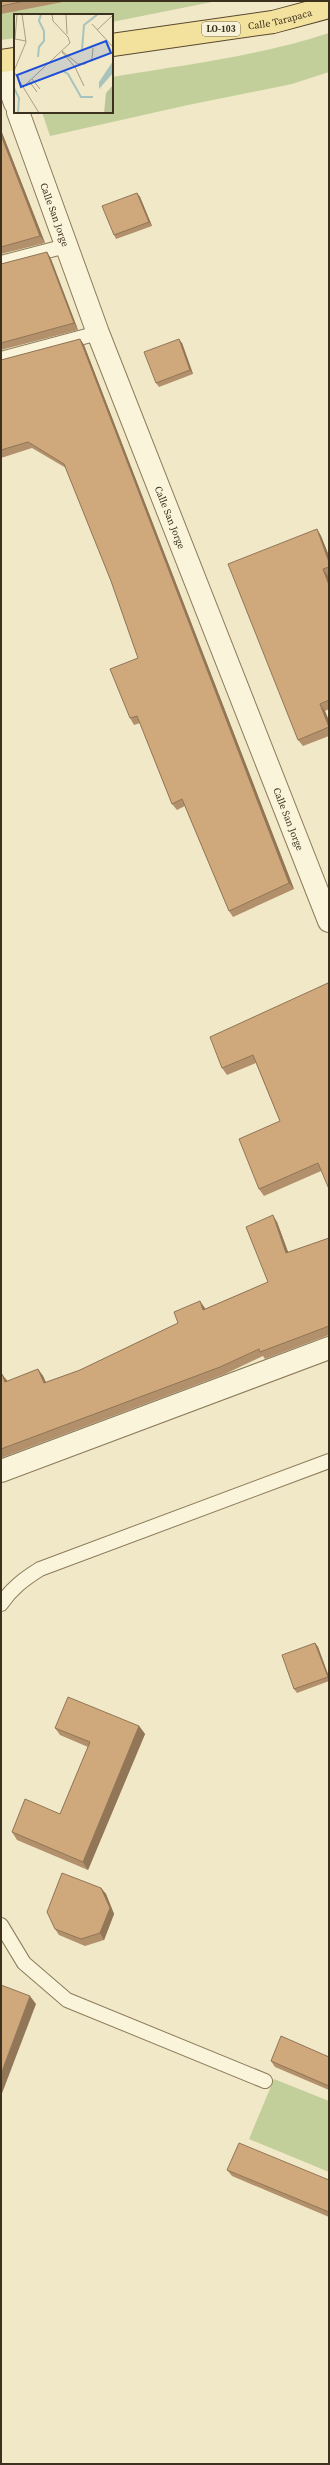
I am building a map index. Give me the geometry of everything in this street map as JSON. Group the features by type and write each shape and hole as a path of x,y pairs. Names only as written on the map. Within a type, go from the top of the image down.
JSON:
{"main road":[{"name":"Calle Tarapaca","path":"113,45 273,22 329,7"},
{"path":"1,62 14,59"}],"street":[{"path":"1,62 14,99"},
{"name":"Calle San Jorge","path":"18,113 98,333 329,921"},
{"path":"1,1471 329,1348"}],"lane":[{"path":"1,263 66,246"},
{"path":"1,359 98,333"},
{"path":"1,1604 19,1583 40,1569 329,1461"},
{"path":"1,1925 24,1963 67,2000 265,2081"}],"green space":[{"path":"67,1 217,1 113,22 113,14 14,14 14,38 1,40 1,12"},
{"path":"329,33 329,72 292,84 188,105 50,136 42,113 113,113 113,77 249,54"},
{"path":"274,2079 329,2101 329,2172 249,2139"}],"building":[{"path":"1,1 25,1 1,6"},
{"path":"1,135 40,236 1,247"},
{"path":"137,193 149,222 114,235 102,206"},
{"path":"47,252 74,323 1,343 1,264"},
{"path":"80,339 289,883 229,911 182,799 172,804 137,716 130,718 110,669 138,658 111,581 64,464 28,442 1,450 1,360"},
{"path":"179,339 190,370 156,383 144,352"},
{"path":"317,529 329,562 329,567 323,569 329,585 329,700 320,704 329,727 298,740 228,564"},
{"path":"328,983 329,1189 318,1163 259,1189 239,1139 280,1121 253,1055 222,1068 210,1037"},
{"path":"273,1215 286,1253 329,1238 329,1326 260,1352 259,1349 220,1367 1,1449 1,1374 5,1382 38,1369 44,1383 80,1370 178,1323 174,1312 200,1301 203,1310 268,1282 246,1227"},
{"path":"315,1643 328,1677 294,1689 282,1655"},
{"path":"68,1697 139,1726 83,1862 12,1832 25,1799 60,1814 90,1742 55,1728"},
{"path":"62,1873 101,1888 110,1908 100,1933 81,1939 55,1929 47,1912"},
{"path":"1,1985 30,1996 1,2074"},
{"path":"281,2036 329,2057 329,2086 271,2061"},
{"path":"239,2143 329,2180 329,2212 227,2170"}]}
